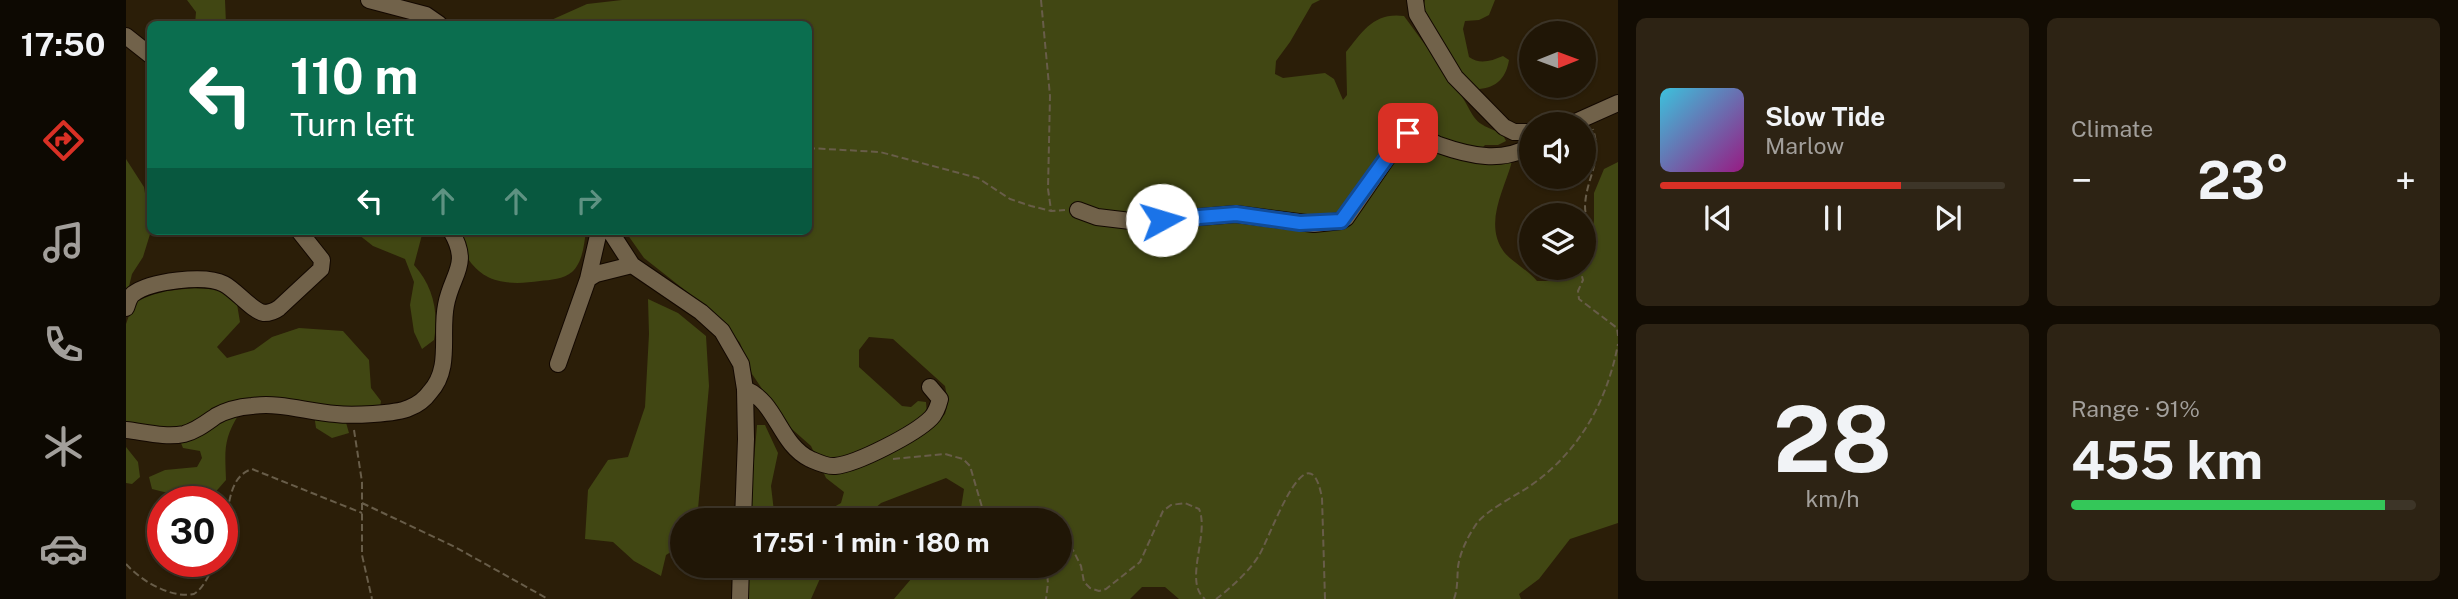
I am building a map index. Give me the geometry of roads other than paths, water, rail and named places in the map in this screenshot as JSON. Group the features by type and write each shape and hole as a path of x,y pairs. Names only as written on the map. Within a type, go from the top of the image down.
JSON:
{"street":[{"path":"369,0 426,15 435,21"},
{"path":"1415,0 1417,14 1455,77 1504,127 1519,132"},
{"path":"126,36 147,53"},
{"path":"1596,113 1618,103"},
{"path":"1078,209 1097,217 1139,222 1236,214 1300,223 1333,223 1346,218 1370,179 1403,135 1408,133 1462,152 1483,156 1511,155 1519,151"},
{"path":"126,308 131,296 145,287 197,278 213,279 225,284 256,309 263,313 272,312 321,269 322,260 302,235"},
{"path":"126,430 183,435 232,409 266,404 351,415 408,410 431,392 438,382 444,357 444,310 461,265 461,254 453,235"},
{"path":"558,364 588,279 598,235"},
{"path":"613,235 632,265 701,312 722,331 741,364 745,390 746,439 743,508"},
{"path":"588,279 596,274 632,265"},
{"path":"745,390 754,393 770,409 791,443 806,457 823,465 835,466 868,456 904,437 930,419 938,408 940,399 930,387"},
{"path":"740,599 741,578"}]}
